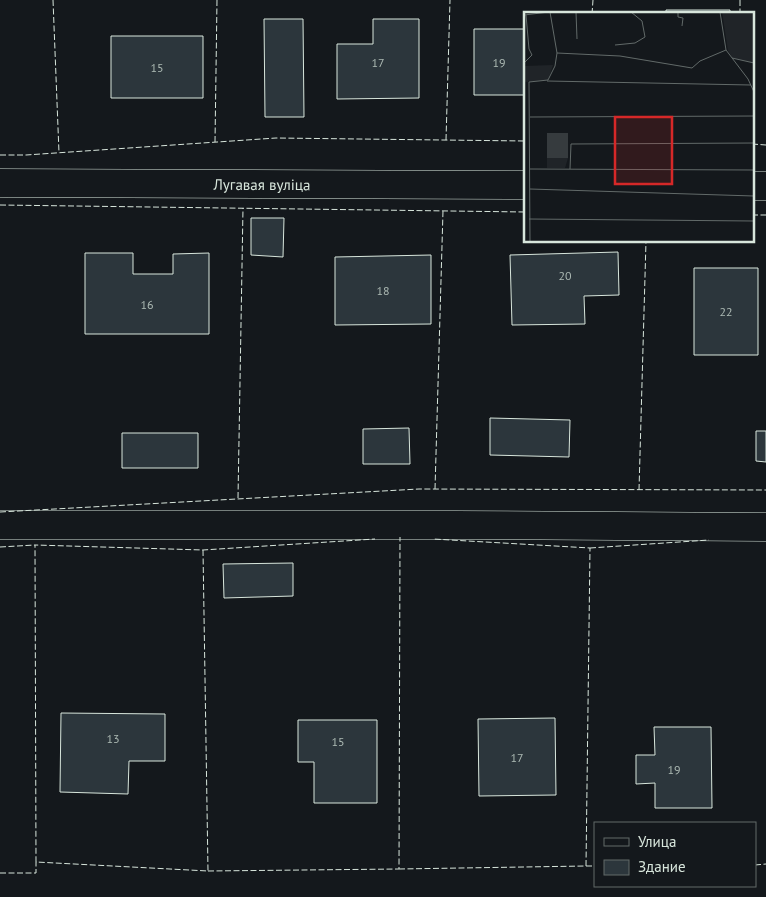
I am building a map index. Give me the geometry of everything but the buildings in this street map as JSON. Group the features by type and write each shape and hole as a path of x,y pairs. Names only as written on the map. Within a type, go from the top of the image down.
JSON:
{"street":[{"name":"Лугавая вуліца","path":"0,183 524,185"},
{"path":"0,525 766,527"}],"fence":[{"path":"53,0 59,153"},
{"path":"215,142 217,0"},
{"path":"446,140 450,0"},
{"path":"592,12 593,0"},
{"path":"740,0 740,12"},
{"path":"0,155 26,155 276,138 524,141"},
{"path":"754,144 766,145"},
{"path":"0,205 524,212"},
{"path":"238,498 243,208"},
{"path":"435,489 443,211"},
{"path":"754,215 766,215"},
{"path":"639,490 646,242"},
{"path":"0,512 419,489 766,490"},
{"path":"208,871 399,869 400,537"},
{"path":"203,550 208,871 36,862 35,545 203,550 375,539"},
{"path":"399,869 586,866 590,548 433,539"},
{"path":"590,548 709,540"},
{"path":"0,547 35,545"},
{"path":"0,873 36,873 36,862"},
{"path":"756,865 766,864"},
{"path":"586,866 594,866"}]}
